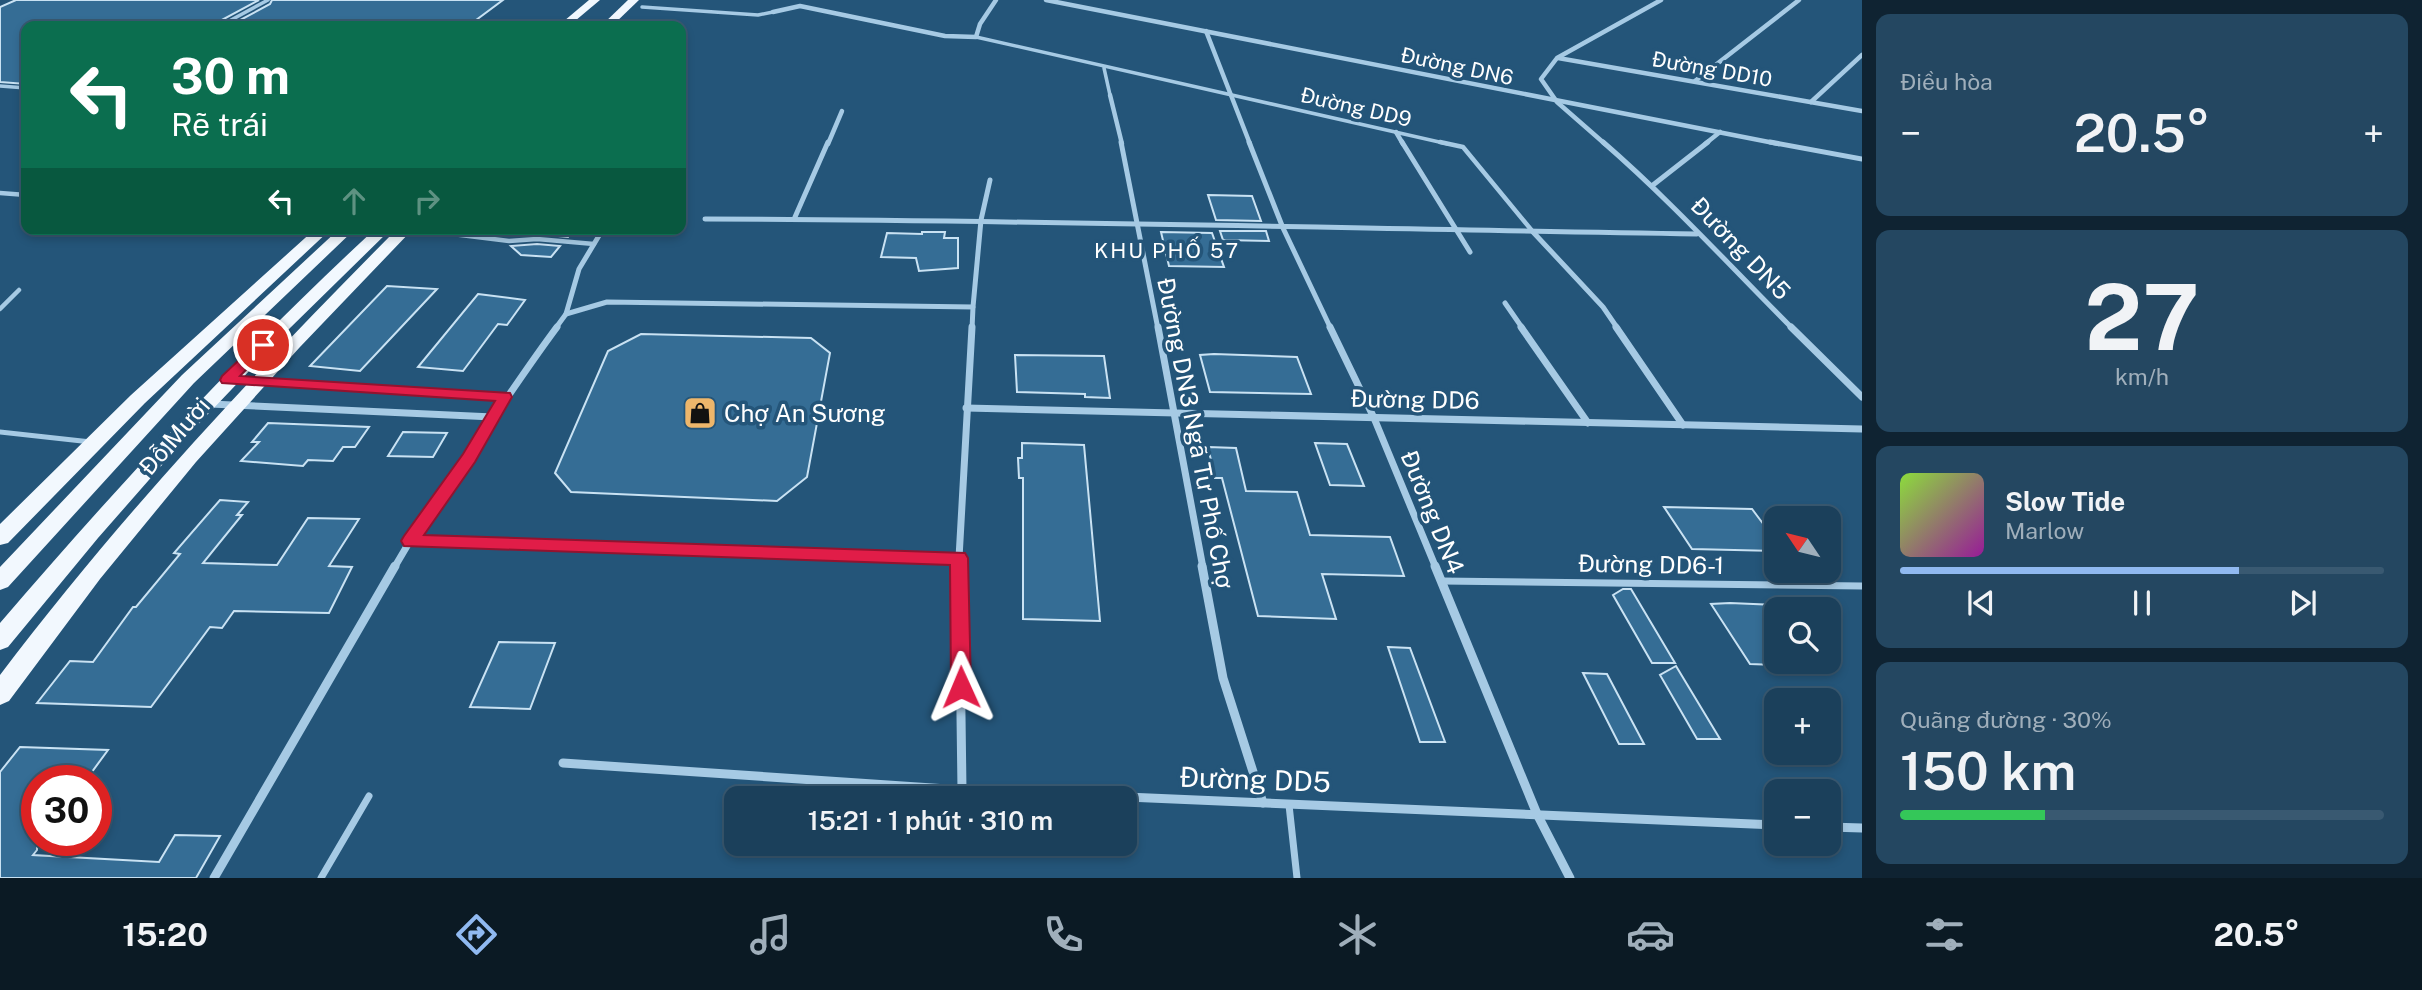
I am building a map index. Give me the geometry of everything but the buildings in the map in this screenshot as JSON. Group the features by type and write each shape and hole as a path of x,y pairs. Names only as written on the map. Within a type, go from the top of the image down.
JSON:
{"highway":[{"path":"570,21 595,0"},
{"path":"586,21 611,0"},
{"path":"614,21 642,2"},
{"path":"625,21 642,2"},
{"name":"Đỗ Mười","path":"0,537 94,442 318,235"},
{"name":"Đỗ Mười","path":"0,581 188,379 342,235"},
{"name":"Đỗ Mười","path":"0,640 66,559 227,380 378,235"},
{"name":"Đỗ Mười","path":"0,694 57,616 236,405 400,235"}],"street":[{"path":"774,12 800,6 945,36 975,37 979,24 996,0"},
{"name":"Đường DN6","path":"1046,0 1558,102 1862,159"},
{"path":"1558,102 1541,79 1557,58 1661,0"},
{"path":"1695,81 1799,0"},
{"path":"1206,31 1232,96"},
{"path":"1811,102 1862,55"},
{"name":"Đường DD10","path":"1557,58 1862,111"},
{"name":"Đường DN3 Ngã Tư Phố Chợ","path":"1110,95 1131,183 1223,678 1263,803"},
{"name":"Đường DN4","path":"1232,96 1283,228 1374,418 1537,814 1570,878"},
{"name":"Đường DN5","path":"1558,102 1653,185 1697,234 1862,397"},
{"path":"795,217 842,111"},
{"path":"1396,132 1470,252"},
{"path":"1653,185 1720,132"},
{"path":"962,786 959,558 973,307 981,220 990,180"},
{"path":"705,219 795,217 1697,234"},
{"path":"1533,232 1604,307 1683,425"},
{"path":"214,878 410,541 469,458 505,397 566,314 579,269 599,235"},
{"path":"566,314 607,302 973,307"},
{"path":"1505,303 1588,422"},
{"path":"227,380 505,397"},
{"path":"205,404 493,417"},
{"name":"Đường DD6","path":"967,408 1862,429"},
{"path":"410,541 959,558"},
{"name":"Đường DD5","path":"564,763 903,786"},
{"name":"Đường DD5","path":"1137,798 1764,823"},
{"path":"1841,827 1862,828"}],"lane":[{"path":"229,21 268,0"},
{"path":"642,2 758,15 774,12"},
{"name":"Đường DD9","path":"975,37 1463,147 1533,232"},
{"name":"Đường DN3 Ngã Tư Phố Chợ","path":"1104,68 1110,95"},
{"path":"0,86 21,88"},
{"path":"0,193 21,195"},
{"path":"460,235 509,241 537,239 594,244"},
{"path":"0,309 19,290"},
{"path":"0,432 94,442"},
{"name":"Đường DD6-1","path":"1440,580 1862,586"},
{"path":"321,878 369,796"},
{"path":"1289,804 1297,878"}],"place":[{"name":"Chợ An Sương","path":"700,413"}],"district":[{"name":"KHU PHỐ 57","path":"1167,250"}],"route":[{"path":"263,345 227,380 505,397 469,458 410,541 959,558 961,687"}]}
